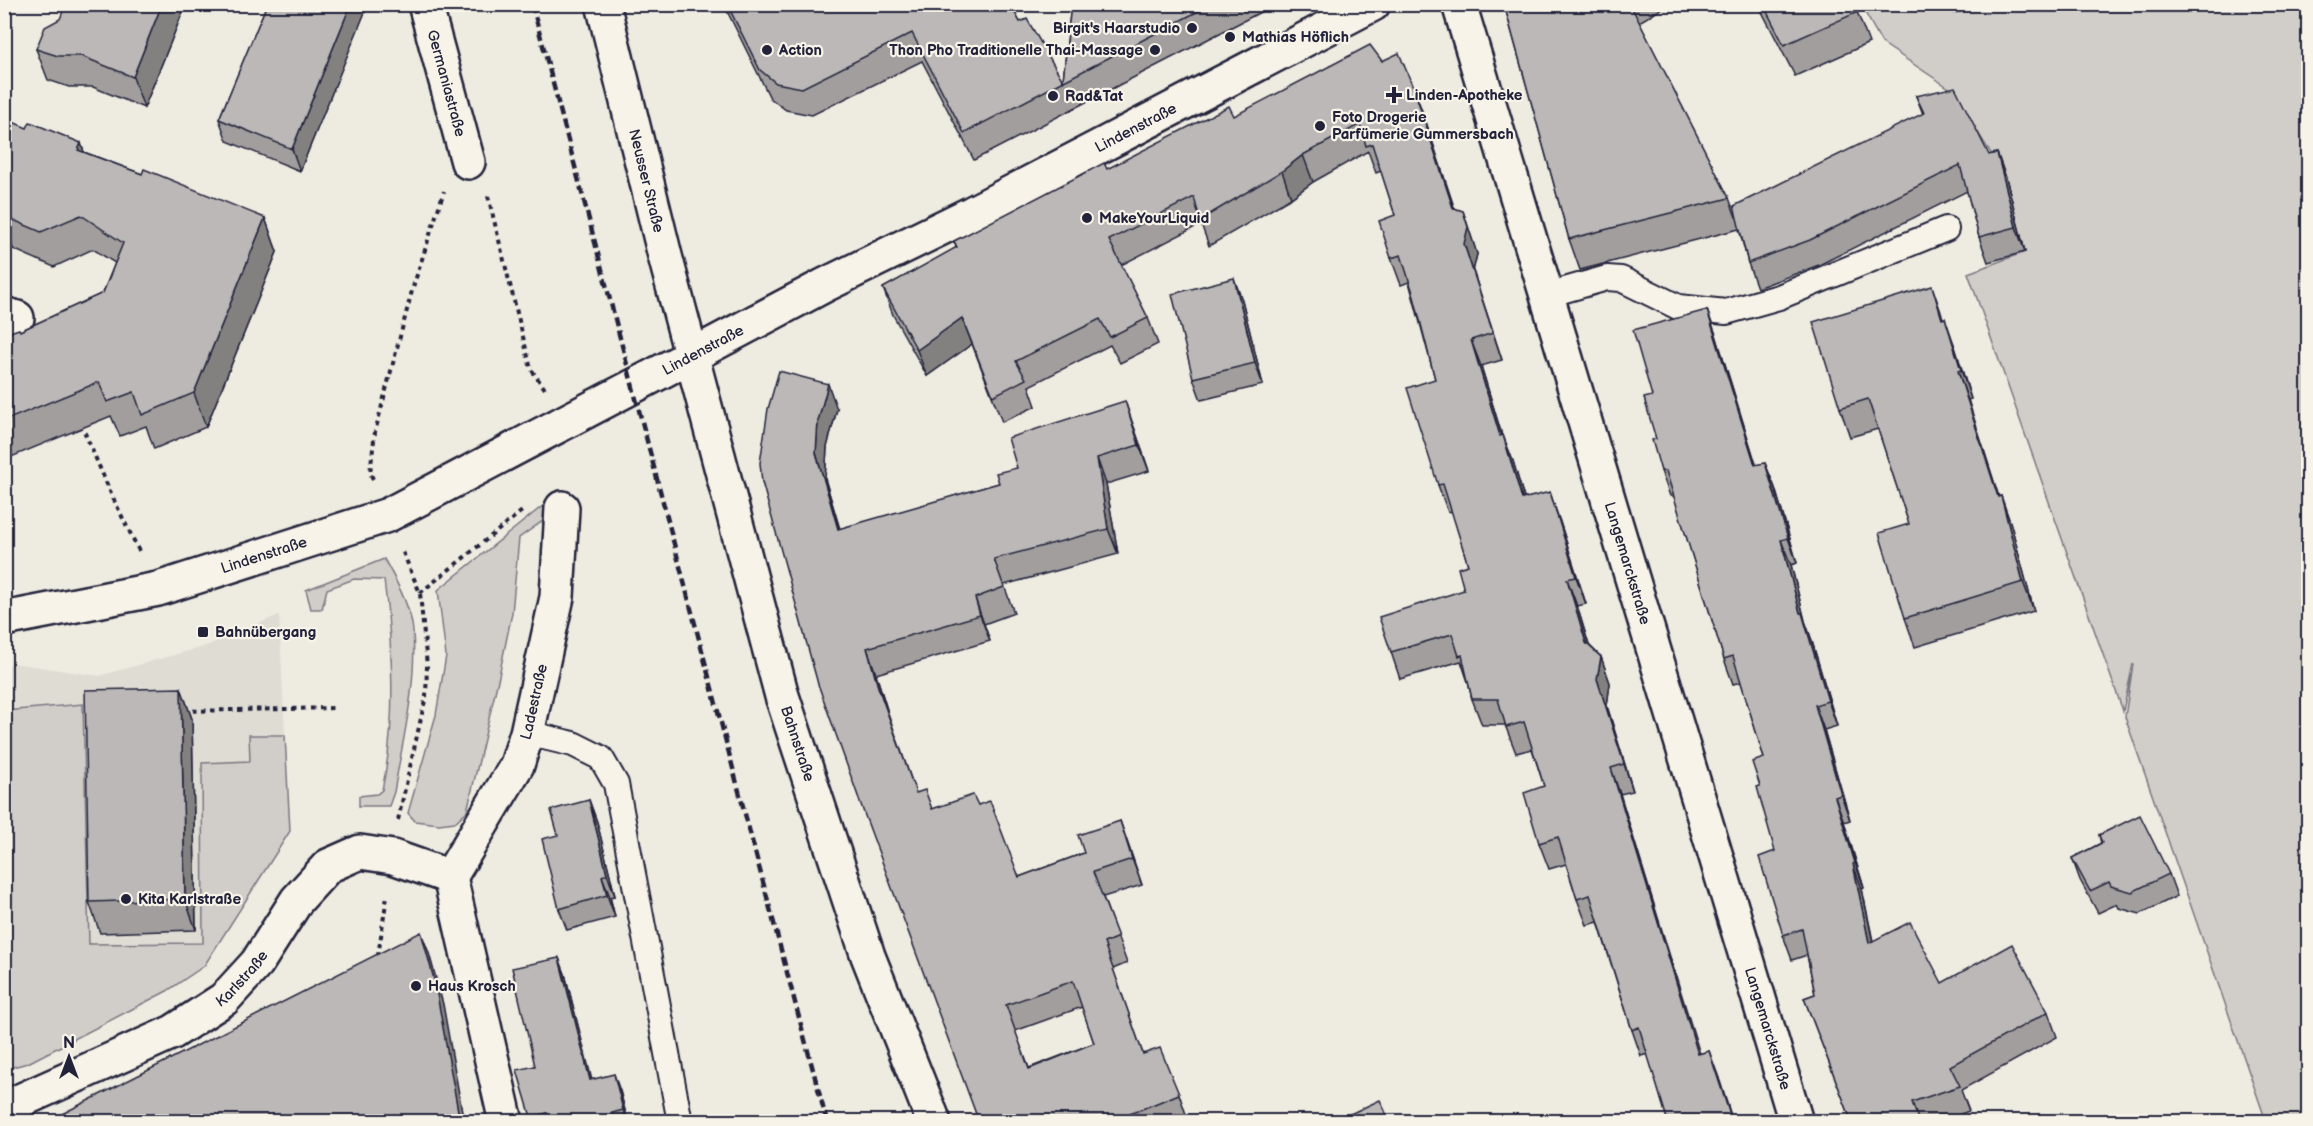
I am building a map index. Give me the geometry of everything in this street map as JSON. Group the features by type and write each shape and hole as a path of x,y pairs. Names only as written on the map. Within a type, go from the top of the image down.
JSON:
{"street":[{"name":"Germaniastraße","path":"425,4 468,162"},
{"name":"Neusser Straße","path":"603,4 691,356"},
{"name":"Lindenstraße","path":"4,619 158,589 388,515 825,285 972,213 1373,4"},
{"name":"Langemarckstraße","path":"1459,4 1796,1122"},
{"name":"Bahnstraße","path":"691,356 782,696 868,956 934,1122"},
{"name":"Ladestraße","path":"450,877 517,765 527,733 557,597 562,508"},
{"name":"Karlstraße","path":"4,1108 173,1032 224,999 257,963 297,900 328,866 360,852 393,856 450,877"},
{"path":"450,877 506,1122"}],"lane":[{"path":"1547,295 1607,278 1621,279 1678,307 1726,312 1779,297 1946,228"},
{"path":"527,733 573,744 601,758 616,784 680,1122"}],"path":[{"path":"396,831 426,696 428,666 420,593 370,472 375,432 413,287 443,192 468,162 486,189 531,369 568,422"},
{"path":"80,421 112,496 158,589"},
{"path":"420,593 530,504"},
{"path":"180,711 337,708"}],"shaded area":[{"path":"2004,4 2308,5 2308,1121 2266,1121 2125,717 2133,664 2123,711 1968,273 2025,252 2006,178 1952,90 1882,43 1861,5 1940,5 1954,13"},
{"path":"555,496 562,507 519,538 512,613 467,811 455,822 439,824 415,821 408,813 436,715 446,656 438,590"},
{"path":"384,559 402,594 412,623 414,652 411,692 394,792 389,806 359,806 359,796 377,794 382,790 390,738 391,658 384,580 354,579 327,589 322,609 311,609 306,590"},
{"name":"Kita Karlstraße","path":"279,615 290,831 204,966 167,991 28,1063 5,1069 5,665 13,663 99,676 206,646"},
{"path":"83,704 89,944 203,943 202,763 250,761 249,735 285,735 290,831 204,966 167,991 28,1063 5,1069 5,711"}],"building":[{"path":"66,4 162,4 133,77 81,56 58,56 36,49 45,27 60,19"},
{"path":"267,4 351,4 292,149 219,119"},
{"path":"727,4 1010,4 1020,22 1027,19 1063,81 1071,4 1212,4 964,133 912,33 802,88 776,83 760,70"},
{"path":"1504,4 1630,4 1729,198 1569,239"},
{"path":"1763,4 1854,4 1858,12 1784,45"},
{"path":"1370,45 1382,61 1399,53 1414,89 1453,208 1463,211 1468,227 1464,244 1493,333 1471,340 1522,499 1550,492 1576,577 1567,579 1586,643 1601,657 1597,679 1624,764 1611,768 1698,1054 1709,1051 1730,1115 1710,1122 1668,1122 1639,1027 1632,1030 1590,895 1577,899 1558,837 1539,843 1524,793 1544,786 1524,722 1506,727 1498,699 1472,699 1462,655 1459,656 1452,634 1391,652 1379,617 1464,590 1458,568 1468,565 1443,484 1438,485 1407,388 1435,379 1401,255 1391,258 1379,221 1395,215 1372,144 1366,146 1360,124 1303,155 1282,171 1200,220 1194,197 1109,240 1148,318 1110,337 1100,319 1016,361 1026,379 993,396 962,318 917,350 883,288 957,247 954,241 1104,163 1107,169 1229,106 1234,116"},
{"path":"1955,87 1989,155 1997,153 2016,227 1979,237 1960,165 1810,240 1748,263 1734,206 1924,113 1916,96"},
{"path":"8,120 27,128 30,122 81,143 78,150 142,174 144,169 265,218 194,393 142,415 134,392 107,402 99,382 4,421 4,334 19,329 20,331 103,293 123,243 81,215 41,232 4,216 4,129"},
{"path":"1234,278 1255,363 1193,378 1172,294"},
{"path":"1932,286 1942,319 1945,318 1961,370 1958,371 1998,497 2001,496 2023,582 1905,618 1879,533 1909,524 1868,399 1840,408 1813,322"},
{"path":"1707,310 1755,465 1765,463 1788,538 1781,540 1800,613 1802,613 1828,701 1815,705 1841,795 1835,797 1855,863 1853,864 1869,943 1910,922 1942,983 2012,944 2048,1012 1950,1066 1960,1086 1912,1102 1919,1122 1852,1122 1804,998 1815,994 1802,929 1783,935 1759,857 1775,851 1752,762 1764,758 1733,656 1724,659 1666,471 1661,471 1652,440 1656,439 1644,398 1652,396 1633,330"},
{"path":"779,371 828,384 818,421 816,453 838,529 999,483 996,473 1017,468 1008,438 1125,401 1139,445 1097,458 1108,529 994,559 1004,587 975,598 980,615 867,648 878,687 916,793 925,790 932,809 973,795 978,805 990,801 1019,877 1084,853 1078,835 1120,821 1132,859 1093,872 1118,937 1104,943 1143,1054 1160,1048 1179,1094 1110,1122 979,1122 818,684 762,482 760,463 768,409","holes":["1073,981 1094,1043 1029,1069 1006,1005"]},
{"path":"181,688 185,899 89,902 85,690"},
{"path":"589,800 607,874 602,876 607,895 559,909 542,839 558,835 551,810"},
{"path":"2140,815 2169,874 2132,892 2111,886 2109,882 2090,891 2072,858 2102,843 2099,835"},
{"path":"421,932 435,983 460,1122 46,1122"},
{"path":"559,958 590,1080 614,1074 623,1110 612,1113 614,1122 549,1122 547,1113 531,1117 517,1070 535,1066 512,968"},
{"path":"1380,1100 1390,1122 1333,1122"}],"railway":[{"path":"532,4 827,1122"}],"place":[{"name":"Birgit's Haarstudio","path":"1192,28"},
{"name":"Mathias Höflich","path":"1230,37"},
{"name":"Action","path":"767,50"},
{"name":"Thon Pho Traditionelle Thai-Massage","path":"1155,50"},
{"name":"Linden-Apotheke","path":"1394,95"},
{"name":"Rad&Tat","path":"1053,96"},
{"name":"Foto Drogerie Parfümerie Gummersbach","path":"1320,126"},
{"name":"MakeYourLiquid","path":"1087,218"},
{"name":"Bahnübergang","path":"203,632"},
{"name":"Kita Karlstraße","path":"126,899"},
{"name":"Haus Krosch","path":"416,986"}]}
